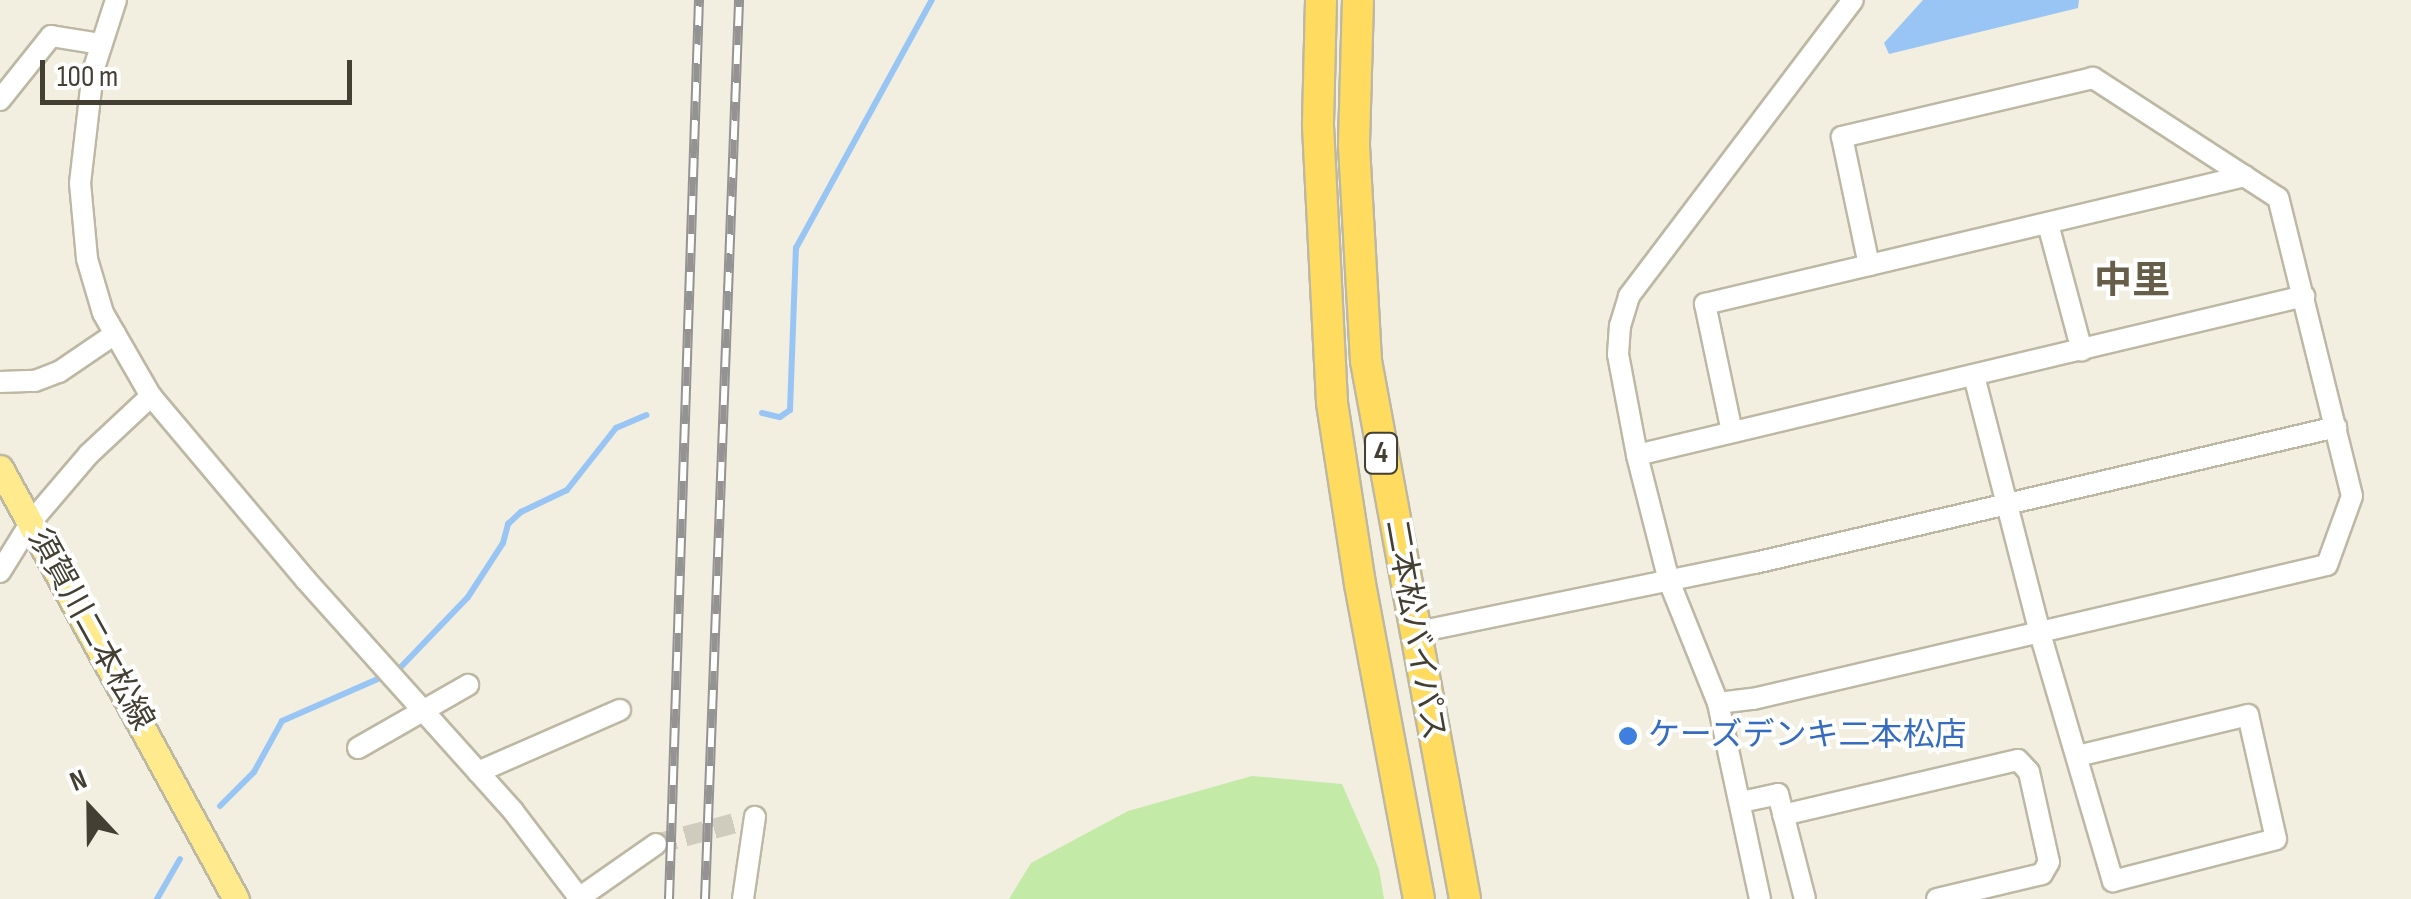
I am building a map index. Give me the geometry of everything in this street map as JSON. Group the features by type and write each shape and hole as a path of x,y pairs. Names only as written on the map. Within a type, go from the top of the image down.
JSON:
{"highway":[{"name":"二本松バイパス","path":"1322,0 1318,126 1332,404 1360,584 1419,899"},
{"name":"二本松バイパス","path":"1358,0 1354,146 1366,361 1413,633 1465,899"}],"main road":[{"name":"須賀川二本松線","path":"0,468 236,899"}],"street":[{"path":"116,0 85,118 80,183 87,259 115,334 151,396 305,580 478,772 580,898 656,844"},
{"path":"1760,899 1718,703 1669,581 1638,456 1618,354 1620,326 1629,296 1853,0"},
{"path":"0,100 51,36 102,44"},
{"path":"1718,703 1753,699 2327,565 2352,496 2278,198 2093,78 1842,138 1869,265"},
{"path":"1732,432 1704,304 2244,176"},
{"path":"2048,224 2082,351"},
{"path":"1638,456 2304,296"},
{"path":"0,382 34,381 59,372 115,334"},
{"path":"1974,376 2040,630 2076,756 2114,881 2276,839 2248,715 2076,756"},
{"path":"0,572 31,522 88,454 151,396"},
{"path":"1413,633 1669,581 2336,427"},
{"path":"358,748 468,685"},
{"path":"478,772 620,710"},
{"path":"1783,815 2018,760 2030,772 2050,862 2042,874 1937,899"},
{"path":"1743,812 1778,794 1804,899"},
{"path":"743,899 755,816"}],"green space":[{"path":"1252,776 1342,784 1379,869 1384,899 1009,899 1031,863 1128,811"}],"water":[{"path":"1923,0 2079,0 2078,8 1889,54 1884,43"}],"waterway":[{"path":"762,413 780,417 790,410 796,248 932,0"},
{"path":"220,806 254,772 282,721 398,670 468,597 503,543 508,524 521,512 567,490 616,428 646,415"},
{"path":"157,899 180,859"}],"tunnel":[{"path":"656,844 743,821"}],"railway":[{"path":"669,899 699,0"},
{"path":"705,899 739,0"}],"place":[{"name":"ケーズデンキ二本松店","path":"1628,736"}],"district":[{"name":"中里","path":"2132,282"}]}
